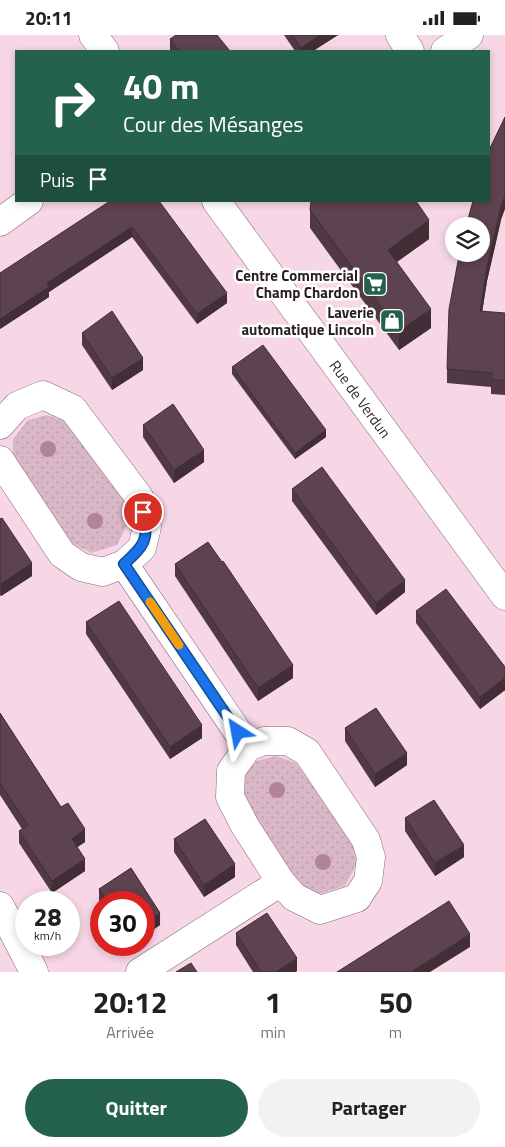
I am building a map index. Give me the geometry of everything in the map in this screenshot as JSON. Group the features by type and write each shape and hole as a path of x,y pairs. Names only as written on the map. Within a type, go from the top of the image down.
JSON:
{"street":[{"path":"93,35 104,50"},
{"path":"400,35 409,50"},
{"path":"446,50 469,35"},
{"path":"0,222 28,202"},
{"name":"Rue de Verdun","path":"220,203 505,596"},
{"path":"0,425 17,406 43,395 73,409 139,497 147,527 142,548 124,564 103,572 81,567 62,554 5,478"},
{"path":"124,564 248,747"},
{"path":"264,741 288,741 307,752 366,840 371,857 368,881 357,898 320,911 294,897 282,882 245,826 230,797 231,771 248,747 264,741"},
{"path":"140,972 282,882"},
{"path":"0,906 34,972"}],"shaded area":[{"path":"47,415 68,422 123,498 129,521 117,545 91,553 68,541 13,461 13,439 28,420"},
{"path":"276,756 296,763 351,839 357,863 345,886 319,894 296,882 241,802 242,780 256,761"}],"building":[{"path":"176,35 217,35 229,50 178,50 170,39"},
{"path":"292,35 320,35 301,48"},
{"path":"505,117 505,195 490,254 490,217 469,217 473,202 490,202 490,149"},
{"path":"108,202 160,202 227,293 197,314 132,227 47,283 49,287 0,319 0,273"},
{"name":"Centre Commercial Champ Chardon","path":"311,202 417,202 429,220 388,250 431,309 399,331 310,210"},
{"path":"458,262 488,262 480,311 505,313 505,381 491,379 492,373 447,369 449,309"},
{"path":"112,311 143,358 112,378 82,333"},
{"path":"263,345 326,430 295,453 232,367"},
{"path":"173,404 204,450 174,470 143,425"},
{"path":"322,467 405,580 376,603 292,489"},
{"path":"2,518 32,563 1,584 0,519"},
{"path":"208,542 223,561 293,665 258,688 175,564"},
{"path":"446,589 505,667 505,678 480,697 416,611"},
{"path":"119,601 202,725 170,747 86,622"},
{"path":"376,708 407,753 375,774 345,728"},
{"path":"0,713 61,807 68,803 85,829 72,839 85,859 52,881 19,831 28,825 0,783"},
{"path":"434,800 464,845 435,863 405,818"},
{"path":"205,819 235,864 204,885 174,839"},
{"path":"131,868 146,891 100,891 99,889"},
{"path":"449,901 470,934 411,972 337,972"},
{"path":"155,905 160,913 155,916"},
{"path":"267,913 297,958 276,972 261,972 236,933"},
{"path":"191,963 197,972 176,972"}],"slow traffic":[{"path":"150,602 179,645"}],"place":[{"name":"Centre Commercial Champ Chardon","path":"375,284"},
{"name":"Laverie automatique Lincoln","path":"392,321"}],"route":[{"path":"143,512 147,527 142,548 124,564 238,732"}]}
